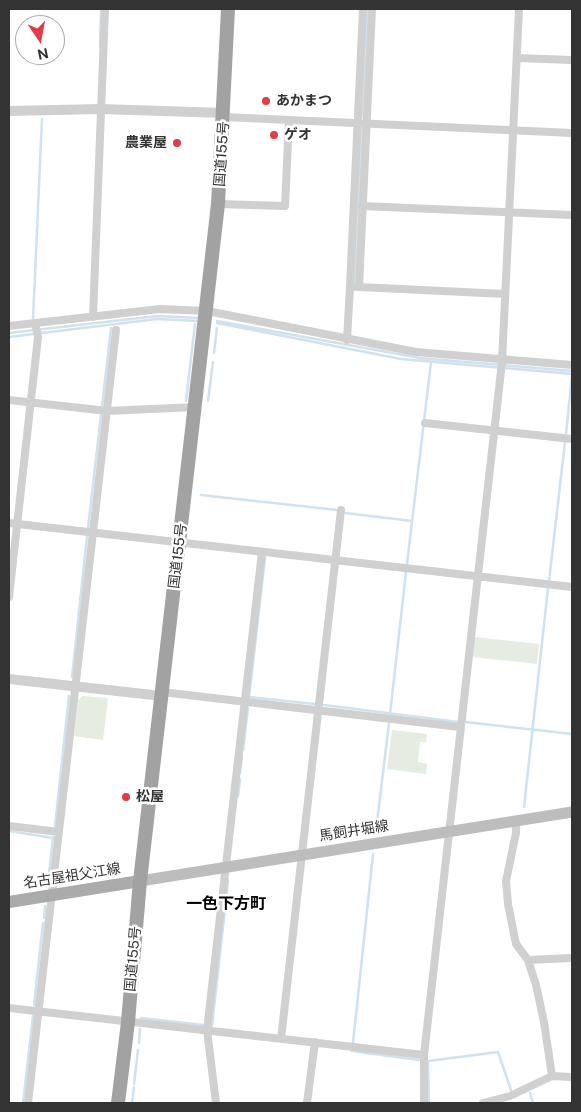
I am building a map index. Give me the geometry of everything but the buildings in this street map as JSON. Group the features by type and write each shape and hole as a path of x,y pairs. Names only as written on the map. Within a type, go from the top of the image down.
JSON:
{"highway":[{"name":"国道155号","path":"118,1103 128,1022 140,881 218,204 228,9"}],"main road":[{"name":"馬飼井堀線","path":"140,881 572,812"},
{"name":"名古屋祖父江線","path":"9,902 140,881"}],"street":[{"path":"94,316 105,9"},
{"path":"347,340 363,9"},
{"path":"359,287 372,9"},
{"path":"424,1103 424,1055 502,361 519,9"},
{"path":"517,58 572,60"},
{"path":"9,111 101,109 289,120 572,132"},
{"path":"218,204 285,206 289,120"},
{"path":"362,206 572,215"},
{"path":"350,286 505,294"},
{"path":"9,326 36,329 94,316 160,309 207,311 347,340 416,352 502,361 572,365"},
{"path":"9,597 13,523 30,402 36,329"},
{"path":"28,1103 116,330"},
{"path":"9,400 107,411 196,407"},
{"path":"425,423 572,439"},
{"path":"281,1039 341,510"},
{"path":"13,523 572,587"},
{"path":"216,1103 207,1030 262,552"},
{"path":"9,679 245,702 460,727"},
{"path":"516,820 516,833 506,882 516,944 528,960 544,1022 552,1076"},
{"path":"9,826 59,832"},
{"path":"528,960 572,958"},
{"path":"9,1008 424,1055"},
{"path":"307,1103 315,1042"},
{"path":"483,1103 510,1096 552,1076 572,1077"}],"shaded area":[{"path":"474,637 539,644 537,664 472,657"},
{"path":"83,696 108,698 103,740 74,736 78,700"},
{"path":"392,730 427,734 426,742 420,742 418,762 427,764 426,774 387,769"}],"waterway":[{"path":"100,47 101,9"},
{"path":"363,117 367,9"},
{"path":"33,319 42,119"},
{"path":"355,282 362,129"},
{"path":"9,333 157,316 199,318"},
{"path":"9,337 157,319 198,321"},
{"path":"217,321 420,358 572,371"},
{"path":"217,323 401,359 572,374"},
{"path":"186,401 195,324"},
{"path":"102,407 111,328"},
{"path":"214,353 217,328"},
{"path":"208,401 213,362"},
{"path":"407,564 431,362"},
{"path":"566,434 572,376"},
{"path":"88,528 101,415"},
{"path":"549,581 565,442"},
{"path":"201,495 337,510"},
{"path":"345,513 412,521"},
{"path":"72,677 87,537"},
{"path":"265,558 249,697 314,704"},
{"path":"390,714 406,572"},
{"path":"524,807 548,588"},
{"path":"55,826 69,696"},
{"path":"324,705 458,722"},
{"path":"243,750 248,708"},
{"path":"465,722 572,734"},
{"path":"376,831 389,723"},
{"path":"240,773 242,756"},
{"path":"238,796 240,779"},
{"path":"9,831 53,838"},
{"path":"48,883 53,837"},
{"path":"353,1043 373,854"},
{"path":"212,1026 228,881"},
{"path":"44,918 45,906"},
{"path":"34,1005 43,923"},
{"path":"23,1103 33,1016"},
{"path":"141,1018 203,1025"},
{"path":"139,1043 140,1029"},
{"path":"134,1084 138,1050"},
{"path":"352,1051 419,1060"},
{"path":"429,1103 428,1061 498,1052 511,1090"},
{"path":"132,1103 134,1087"},
{"path":"530,1093 533,1103"}],"place":[{"name":"あかまつ","path":"266,101"},
{"name":"ゲオ","path":"274,135"},
{"name":"農業屋","path":"177,143"},
{"name":"松屋","path":"126,797"}],"district":[{"name":"一色下方町","path":"226,904"}]}
